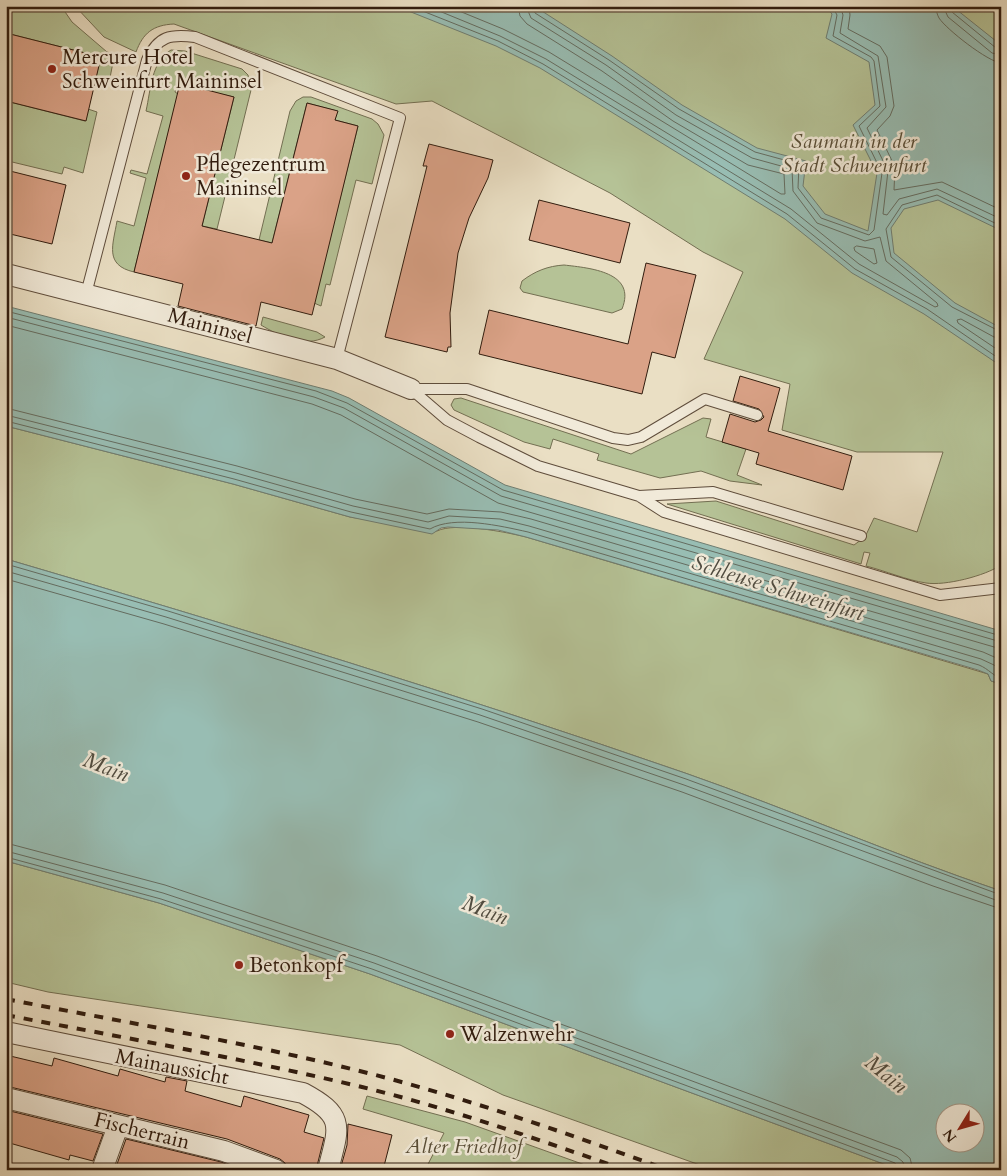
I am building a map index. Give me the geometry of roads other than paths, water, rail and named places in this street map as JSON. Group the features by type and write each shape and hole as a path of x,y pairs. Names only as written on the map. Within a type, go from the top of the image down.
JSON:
{"street":[{"name":"Maininsel","path":"6,274 337,359 411,388"},
{"name":"Mainaussicht","path":"6,1032 303,1093 323,1104 333,1114 337,1126 328,1170"},
{"name":"Fischerrain","path":"6,1098 224,1151 276,1170"},
{"path":"102,1170 118,1126"}],"lane":[{"path":"86,294 147,60 152,48 162,40 176,35 194,37 400,118 337,359"},
{"path":"411,388 466,389 613,438 628,440 641,437 705,400 757,415"},
{"path":"411,388 447,420 538,466 639,496 664,512 940,595 1001,588"},
{"path":"639,496 713,492 861,536"}],"water":[{"path":"396,6 534,6 612,56 682,105 757,148 806,161 803,186 825,214 868,231 877,173 853,125 875,105 869,62 826,38 832,14 825,6 952,6 1001,45 1001,233 998,229 938,200 904,209 891,228 894,253 955,303 1001,328 1001,366 924,314 852,273 785,219 540,68 496,46"},
{"name":"Schleuse Schweinfurt","path":"6,306 332,391 349,398 505,485 1001,631 1001,684 991,681 988,674 978,670 526,537 498,530 448,527 441,528 432,534 350,517 233,484 6,426"},
{"name":"Main","path":"6,559 347,662 601,744 725,787 921,863 1001,891 1001,1170 900,1170 370,974 159,903 6,861"}],"railway":[{"path":"6,999 245,1045 387,1078 529,1121 668,1170"},
{"path":"6,1015 229,1058 362,1087 462,1115 626,1170"}],"place":[{"name":"Mercure Hotel Schweinfurt Maininsel","path":"52,69"},
{"name":"Pflegezentrum Maininsel","path":"186,176"},
{"name":"Betonkopf","path":"239,965"},
{"name":"Walzenwehr","path":"450,1034"}],"park label":[{"name":"Saumain in der Stadt Schweinfurt","path":"854,153"},
{"name":"Alter Friedhof","path":"464,1146"}]}
